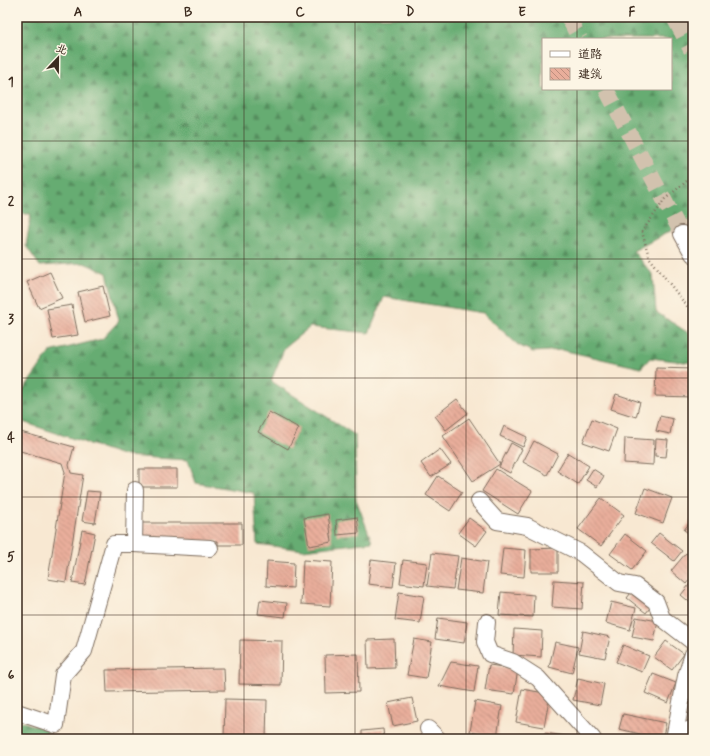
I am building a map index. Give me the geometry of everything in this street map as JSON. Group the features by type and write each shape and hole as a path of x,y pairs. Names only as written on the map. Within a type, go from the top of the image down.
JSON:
{"street":[{"path":"682,234 693,254"},
{"path":"134,544 135,490"},
{"path":"479,501 497,521 527,526 581,553 619,583 635,586 656,602 662,618 693,642"},
{"path":"17,712 55,732 63,675 84,651 114,544 210,548"},
{"path":"487,622 485,642 490,654 513,662 538,678 593,739"},
{"path":"674,737 686,676 693,654"},
{"path":"674,737 693,728"}],"path":[{"path":"693,176 665,199 642,232 649,257 693,314"}],"green space":[{"path":"17,17 693,17 693,219 633,251 653,275 656,312 693,336 693,363 650,358 641,368 562,350 533,352 518,345 483,313 384,297 369,333 310,327 285,347 271,381 355,435 356,499 372,542 303,550 257,544 254,493 196,483 188,460 125,456 17,420 17,399 50,352 102,339 119,321 107,273 84,263 40,266 26,246 31,214 17,214"},
{"path":"17,720 48,730 45,739 17,739"}],"building":[{"path":"50,272 62,298 39,308 27,282"},
{"path":"103,286 110,316 85,322 78,292"},
{"path":"72,305 78,335 53,339 47,309"},
{"path":"656,368 693,369 693,397 655,396"},
{"path":"616,394 640,402 636,417 611,409"},
{"path":"457,399 468,413 446,430 435,416"},
{"path":"269,412 299,428 288,449 258,432"},
{"path":"660,416 673,419 670,434 656,431"},
{"path":"469,418 500,464 473,481 443,436"},
{"path":"592,419 617,429 609,451 583,442"},
{"path":"504,426 527,437 523,447 500,436"},
{"path":"17,431 74,447 69,465 71,473 83,475 66,582 48,579 65,472 62,463 17,450"},
{"path":"625,438 654,440 653,465 624,463"},
{"path":"656,439 668,440 666,457 655,456"},
{"path":"534,441 558,454 547,475 523,462"},
{"path":"511,443 522,449 510,473 499,467"},
{"path":"440,449 451,464 431,477 421,463"},
{"path":"568,453 589,466 578,484 557,471"},
{"path":"139,469 177,469 177,487 139,487"},
{"path":"496,469 532,491 518,514 482,491"},
{"path":"593,469 604,476 597,487 586,480"},
{"path":"438,476 462,492 450,511 426,495"},
{"path":"645,488 672,498 663,523 636,513"},
{"path":"87,491 100,492 95,523 82,521"},
{"path":"601,498 624,515 601,546 578,529"},
{"path":"328,514 332,542 309,546 304,518"},
{"path":"357,517 359,533 337,535 336,520"},
{"path":"469,518 487,531 476,546 458,533"},
{"path":"693,518 693,536 684,530"},
{"path":"140,523 242,523 242,545 218,545 218,541 140,541"},
{"path":"82,530 95,533 85,585 72,583"},
{"path":"659,533 682,551 674,561 651,543"},
{"path":"625,534 647,551 632,570 610,554"},
{"path":"503,548 526,550 524,577 500,575"},
{"path":"558,548 558,572 531,572 531,549"},
{"path":"432,553 458,556 453,589 427,586"},
{"path":"686,553 693,558 693,575 686,584 671,571"},
{"path":"461,558 487,562 483,593 456,590"},
{"path":"303,560 332,562 330,606 301,604"},
{"path":"371,560 396,563 393,587 368,584"},
{"path":"403,560 427,563 424,586 400,583"},
{"path":"267,561 294,563 293,588 266,586"},
{"path":"554,580 584,582 582,609 552,607"},
{"path":"693,580 693,605 681,595"},
{"path":"634,589 653,604 646,613 627,598"},
{"path":"399,592 424,596 420,623 395,620"},
{"path":"501,592 534,595 533,617 499,615"},
{"path":"260,600 287,603 285,617 258,614"},
{"path":"611,602 636,608 630,630 606,623"},
{"path":"636,617 658,621 654,641 632,637"},
{"path":"438,618 467,622 464,643 435,639"},
{"path":"514,629 542,631 541,657 513,655"},
{"path":"583,631 610,637 605,658 579,653"},
{"path":"394,639 395,668 368,669 367,640"},
{"path":"414,639 432,642 426,678 407,675"},
{"path":"240,640 282,641 281,685 239,684"},
{"path":"666,641 684,654 672,670 654,657"},
{"path":"555,642 578,647 572,673 549,667"},
{"path":"623,645 649,656 642,672 616,662"},
{"path":"358,654 359,692 326,693 325,655"},
{"path":"451,662 478,666 474,692 439,686"},
{"path":"489,665 518,669 514,694 485,690"},
{"path":"224,668 225,690 107,692 106,670"},
{"path":"653,674 676,683 668,703 645,693"},
{"path":"578,678 604,684 600,705 573,700"},
{"path":"522,689 550,694 544,727 516,722"},
{"path":"412,698 417,721 393,726 388,703"},
{"path":"225,699 267,700 266,739 224,739"},
{"path":"475,701 502,706 497,737 470,732"},
{"path":"623,714 666,723 662,739 619,729"},
{"path":"383,729 384,739 362,739 362,731"},
{"path":"544,733 574,737 574,739 543,739"}],"tunnel":[{"path":"568,17 579,38"},
{"path":"676,17 693,49"},
{"path":"607,90 682,234"}]}
